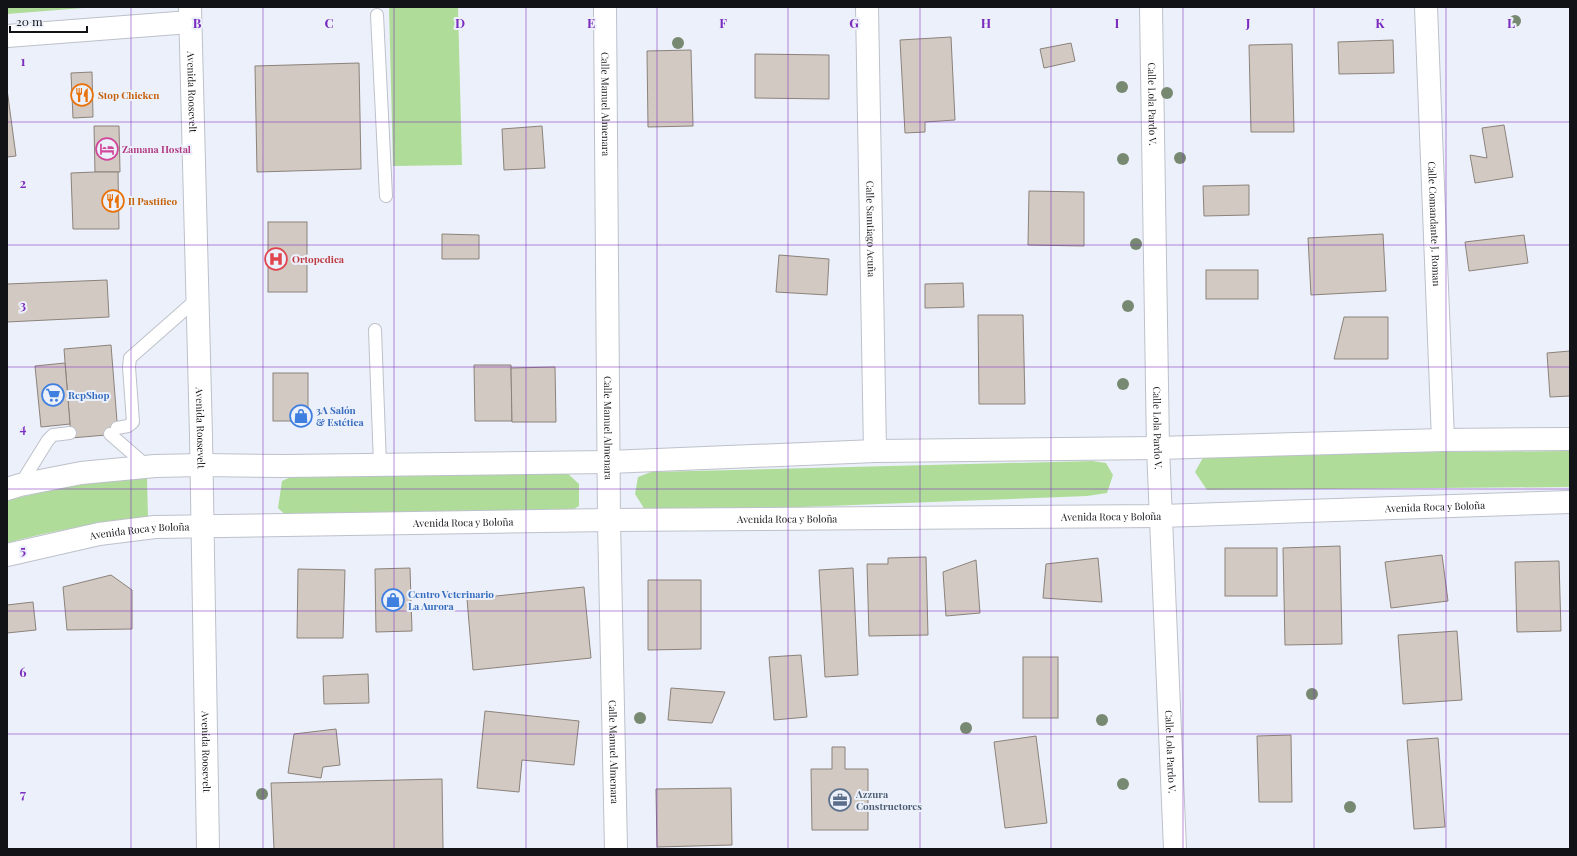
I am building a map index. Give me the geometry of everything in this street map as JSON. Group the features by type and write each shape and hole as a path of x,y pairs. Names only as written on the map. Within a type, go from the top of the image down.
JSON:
{"main road":[{"name":"Calle Manuel Almenara","path":"605,7 608,462 616,849"},
{"name":"Calle Samtiago Acuña","path":"867,7 875,452"},
{"name":"Calle Lola Pardo V.","path":"1151,7 1158,448 1175,849"},
{"name":"Calle Comandante J. Roman","path":"1426,7 1443,440"},
{"path":"7,36 190,15"},
{"name":"Avenida Roosevelt","path":"190,15 202,465 208,849"},
{"path":"14,487 81,473 148,467 202,465 284,466 608,462 875,452 1158,448 1570,438"},
{"name":"Avenida Roca y Boloña","path":"7,555 99,534 155,527 609,520 1161,516 1570,502"}],"lane":[{"path":"377,15 386,196"},
{"path":"148,467 114,431 128,426 133,422 129,367 130,358 197,299"},
{"path":"375,330 380,465"},
{"path":"14,487 53,435 70,433"}],"green space":[{"path":"7,7 96,7 7,14"},
{"path":"389,7 458,7 462,165 393,166"},
{"path":"1570,451 1570,487 1207,490 1195,472 1205,454"},
{"path":"1092,461 1106,463 1113,475 1107,493 1087,496 647,513 635,494 638,477 651,472"},
{"path":"565,471 579,484 579,506 564,515 292,521 278,508 282,481 293,476"},
{"path":"147,478 148,518 112,522 42,534 7,543 7,500 82,484"}],"building":[{"path":"951,37 955,120 925,122 925,132 905,133 900,40"},
{"path":"1393,40 1394,73 1339,74 1338,42"},
{"path":"1071,43 1075,61 1044,68 1040,49"},
{"path":"1292,44 1294,132 1251,132 1249,45"},
{"path":"691,50 693,126 648,127 647,51"},
{"path":"755,54 829,55 829,99 755,98"},
{"path":"359,63 361,169 257,172 255,66"},
{"name":"Stop Chicken","path":"92,72 93,117 73,118 71,73"},
{"path":"7,89 16,156 7,157"},
{"path":"1504,125 1513,177 1475,183 1470,155 1487,158 1482,128"},
{"name":"Zamana Hostal","path":"94,126 119,126 120,172 95,172"},
{"path":"542,126 545,168 504,170 502,129"},
{"path":"118,172 119,229 73,229 71,173"},
{"path":"1249,185 1249,215 1204,216 1203,186"},
{"path":"1029,191 1084,192 1084,246 1028,245"},
{"path":"268,222 307,222 307,292 268,292"},
{"path":"442,234 479,235 479,259 442,259"},
{"path":"1383,234 1386,291 1311,295 1308,238"},
{"path":"1524,235 1528,263 1469,271 1465,242"},
{"path":"779,255 829,259 827,295 776,292"},
{"path":"1206,270 1258,270 1258,299 1206,299"},
{"path":"107,280 109,317 7,322 7,284"},
{"path":"963,283 964,307 925,308 925,284"},
{"path":"978,315 1023,315 1025,404 979,404"},
{"path":"1344,317 1388,317 1388,359 1334,359"},
{"path":"111,345 118,434 71,438 64,349"},
{"path":"1570,351 1570,396 1550,397 1547,353"},
{"name":"RepShop","path":"65,363 70,424 41,427 35,366"},
{"path":"474,365 511,365 512,421 475,421"},
{"path":"555,367 556,422 512,422 511,368"},
{"path":"273,373 308,373 308,421 273,421"},
{"path":"1340,546 1342,644 1285,645 1283,548"},
{"path":"1225,548 1277,548 1277,596 1225,596"},
{"path":"1442,555 1448,601 1391,608 1385,562"},
{"path":"926,557 928,635 869,636 867,564 888,564 888,558"},
{"path":"1098,558 1102,602 1043,598 1046,564"},
{"path":"976,560 980,613 946,616 943,572"},
{"path":"1559,561 1561,631 1517,632 1515,562"},
{"name":"Centro Veterinario La Aurora","path":"410,568 412,631 376,632 375,569"},
{"path":"853,568 858,675 825,677 819,570"},
{"path":"298,569 345,570 343,638 297,638"},
{"path":"111,575 132,590 132,629 67,630 63,587"},
{"path":"648,580 701,580 701,649 648,650"},
{"path":"584,587 591,658 473,670 467,599"},
{"path":"33,602 36,630 7,633 7,605"},
{"path":"1457,631 1462,700 1403,704 1398,635"},
{"path":"801,655 807,717 774,720 769,657"},
{"path":"1023,657 1058,657 1058,718 1023,718"},
{"path":"368,674 369,703 324,704 323,676"},
{"path":"671,688 725,692 712,723 668,720"},
{"path":"485,711 579,721 574,765 522,760 519,792 477,788"},
{"path":"336,729 340,765 323,767 321,778 288,773 294,734"},
{"path":"1291,735 1292,802 1259,802 1257,736"},
{"path":"1036,736 1047,823 1005,828 994,742"},
{"path":"1438,738 1445,827 1414,829 1407,740"},
{"name":"Azzura Constructores","path":"832,747 845,747 845,769 868,769 868,830 812,830 811,769 832,769"},
{"path":"442,779 443,849 274,849 271,783"},
{"path":"731,788 732,845 657,847 656,789"}],"place":[{"name":"Stop Chicken","path":"82,95"},
{"name":"Zamana Hostal","path":"107,149"},
{"name":"Il Pastifico","path":"113,201"},
{"name":"Ortopedica","path":"276,259"},
{"name":"RepShop","path":"53,395"},
{"name":"3A Salón & Estética","path":"301,416"},
{"name":"Centro Veterinario La Aurora","path":"393,600"},
{"name":"Azzura Constructores","path":"840,800"}]}
